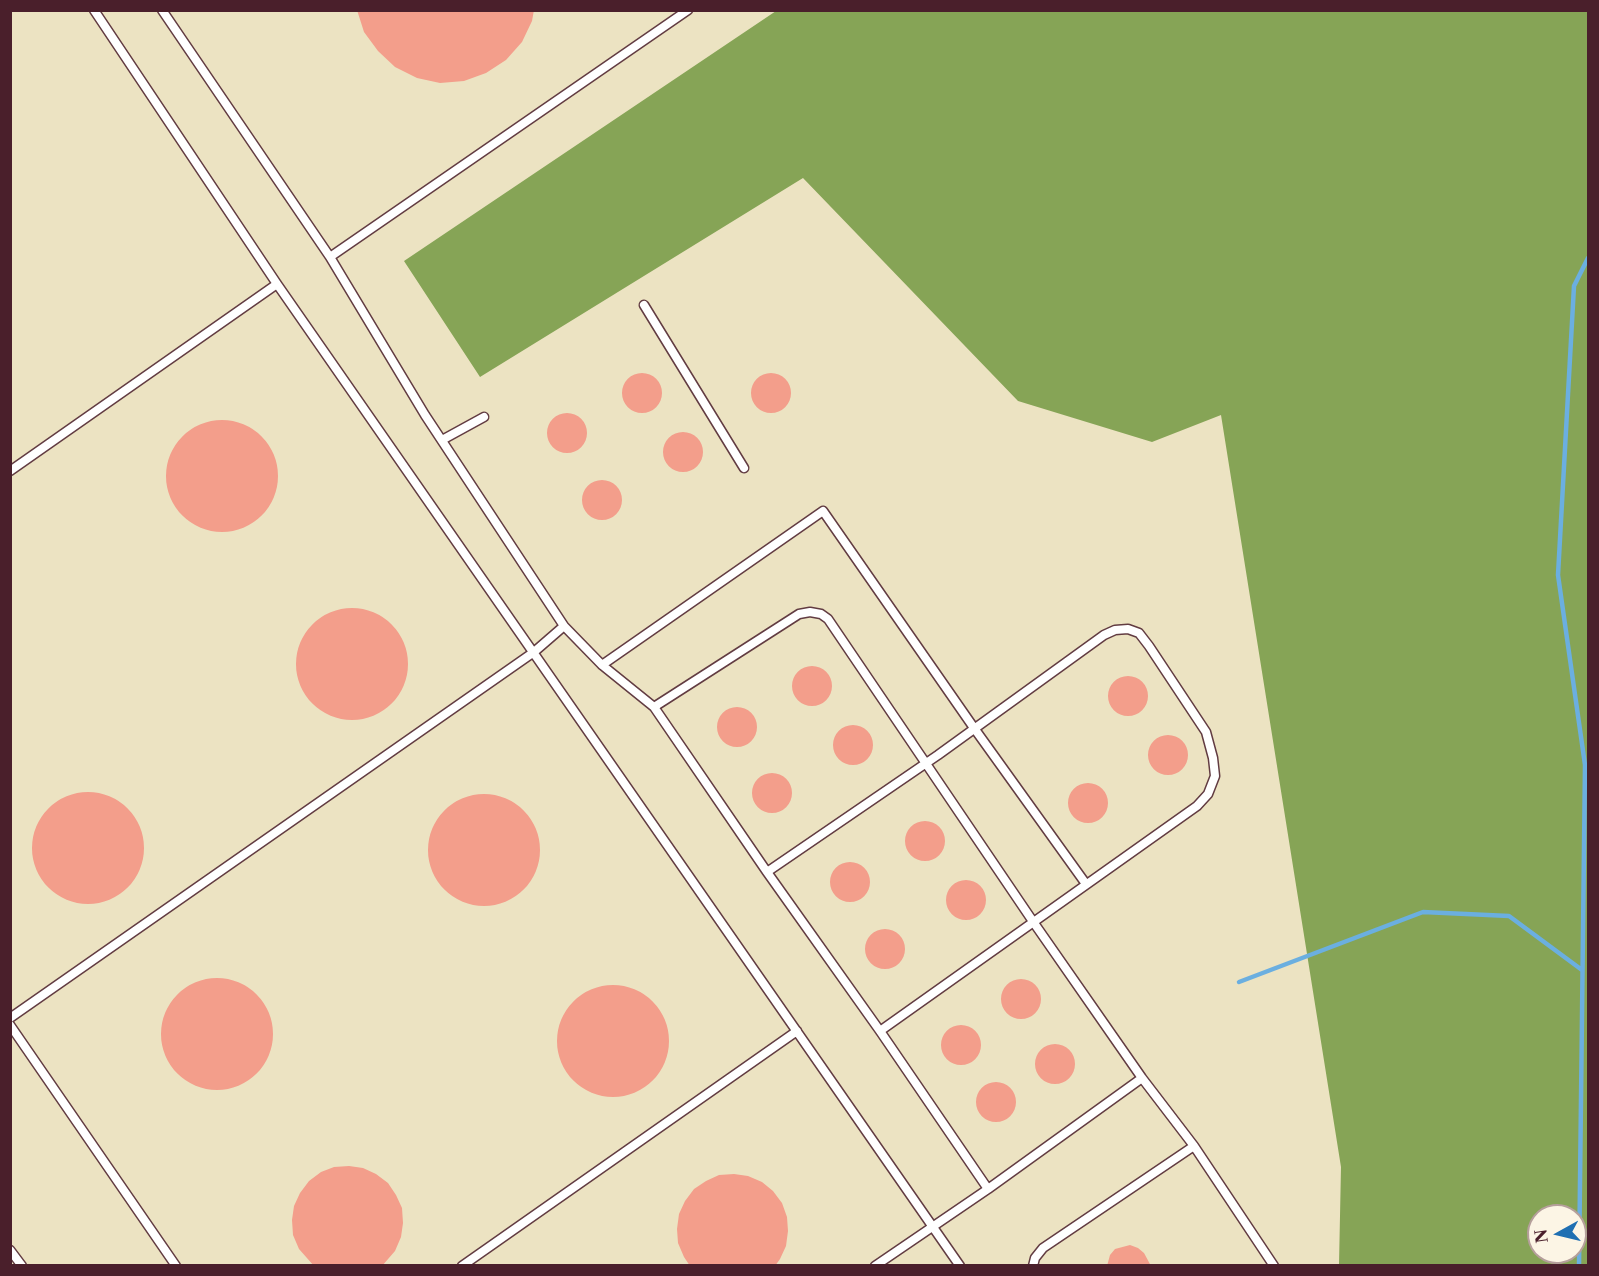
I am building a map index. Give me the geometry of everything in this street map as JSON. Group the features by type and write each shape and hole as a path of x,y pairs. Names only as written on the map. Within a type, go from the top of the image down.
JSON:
{"lane":[{"path":"93,10 277,284 960,1266"},
{"path":"162,10 330,257 442,440 564,626 602,665 654,707 988,1189"},
{"path":"330,257 688,10"},
{"path":"10,471 277,284"},
{"path":"644,305 744,468"},
{"path":"442,440 484,417"},
{"path":"602,665 823,511 1086,884"},
{"path":"654,707 799,614 810,612 821,614 828,619 1034,922 1142,1078 1194,1146 1274,1266"},
{"path":"10,1018 534,652 564,626"},
{"path":"767,873 938,755 1104,635 1115,630 1128,629 1139,633 1149,646 1206,732 1214,758 1215,776 1208,794 1197,806 880,1030"},
{"path":"10,1025 176,1266"},
{"path":"462,1266 797,1031"},
{"path":"875,1266 988,1189 1142,1078"},
{"path":"1033,1266 1042,1248 1194,1146"},
{"path":"10,1250 22,1266"}],"green space":[{"path":"776,11 1588,11 1588,1265 1339,1265 1341,1167 1221,415 1152,442 1018,401 803,178 480,377 404,261"}],"building":[{"path":"357,10 534,10 532,21 522,42 506,60 486,73 464,81 440,83 417,78 395,67 378,51 364,32"},
{"path":"642,373 650,374 656,379 661,385 661,401 656,407 650,412 642,413 634,412 628,407 623,401 622,393 623,385 628,379 634,374"},
{"path":"771,373 779,374 785,379 790,385 790,401 785,407 779,412 771,413 763,412 757,407 752,401 751,393 752,385 757,379 763,374"},
{"path":"567,413 575,414 581,419 586,425 586,441 581,447 575,452 567,453 559,452 553,447 548,441 547,433 548,425 553,419 559,414"},
{"path":"222,420 243,425 261,437 273,455 278,476 273,497 261,515 243,527 222,532 201,527 183,515 171,497 166,476 171,455 183,437 201,425"},
{"path":"683,432 691,433 697,438 702,444 702,460 697,466 691,471 683,472 675,471 669,466 664,460 663,452 664,444 669,438 675,433"},
{"path":"602,480 610,481 616,486 621,492 621,508 616,514 610,519 602,520 594,519 588,514 583,508 582,500 583,492 588,486 594,481"},
{"path":"352,608 373,613 391,625 403,643 408,664 403,685 391,703 373,715 352,720 331,715 313,703 301,685 296,664 301,643 313,625 331,613"},
{"path":"812,666 820,667 826,672 831,678 831,694 826,700 820,705 812,706 804,705 798,700 793,694 792,686 793,678 798,672 804,667"},
{"path":"1128,676 1136,677 1142,682 1147,688 1147,704 1142,710 1136,715 1128,716 1120,715 1114,710 1109,704 1108,696 1109,688 1114,682 1120,677"},
{"path":"737,707 745,708 751,713 756,719 756,735 751,741 745,746 737,747 729,746 723,741 718,735 717,727 718,719 723,713 729,708"},
{"path":"853,725 861,726 867,731 872,737 872,753 867,759 861,764 853,765 845,764 839,759 834,753 833,745 834,737 839,731 845,726"},
{"path":"1168,735 1176,736 1182,741 1187,747 1187,763 1182,769 1176,774 1168,775 1160,774 1154,769 1149,763 1148,755 1149,747 1154,741 1160,736"},
{"path":"772,773 780,774 786,779 791,785 791,801 786,807 780,812 772,813 764,812 758,807 753,801 752,793 753,785 758,779 764,774"},
{"path":"1088,783 1096,784 1102,789 1107,795 1107,811 1102,817 1096,822 1088,823 1080,822 1074,817 1069,811 1068,803 1069,795 1074,789 1080,784"},
{"path":"88,792 109,797 127,809 139,827 144,848 139,869 127,887 109,899 88,904 67,899 49,887 37,869 32,848 37,827 49,809 67,797"},
{"path":"484,794 505,799 523,811 535,829 540,850 535,871 523,889 505,901 484,906 463,901 445,889 433,871 428,850 433,829 445,811 463,799"},
{"path":"925,821 933,822 939,827 944,833 944,849 939,855 933,860 925,861 917,860 911,855 906,849 905,841 906,833 911,827 917,822"},
{"path":"850,862 858,863 864,868 869,874 869,890 864,896 858,901 850,902 842,901 836,896 831,890 830,882 831,874 836,868 842,863"},
{"path":"966,880 974,881 980,886 985,892 985,908 980,914 974,919 966,920 958,919 952,914 947,908 946,900 947,892 952,886 958,881"},
{"path":"885,929 893,930 899,935 904,941 904,957 899,963 893,968 885,969 877,968 871,963 866,957 865,949 866,941 871,935 877,930"},
{"path":"217,978 238,983 256,995 268,1013 273,1034 268,1055 256,1073 238,1085 217,1090 196,1085 178,1073 166,1055 161,1034 166,1013 178,995 196,983"},
{"path":"1021,979 1029,980 1035,985 1040,991 1040,1007 1035,1013 1029,1018 1021,1019 1013,1018 1007,1013 1002,1007 1001,999 1002,991 1007,985 1013,980"},
{"path":"613,985 634,990 652,1002 664,1020 669,1041 664,1062 652,1080 634,1092 613,1097 592,1092 574,1080 562,1062 557,1041 562,1020 574,1002 592,990"},
{"path":"961,1025 969,1026 975,1031 980,1037 980,1053 975,1059 969,1064 961,1065 953,1064 947,1059 942,1053 941,1045 942,1037 947,1031 953,1026"},
{"path":"1055,1044 1063,1045 1069,1050 1074,1056 1074,1072 1069,1078 1063,1083 1055,1084 1047,1083 1041,1078 1036,1072 1035,1064 1036,1056 1041,1050 1047,1045"},
{"path":"996,1082 1004,1083 1010,1088 1015,1094 1015,1110 1010,1116 1004,1121 996,1122 988,1121 982,1116 977,1110 976,1102 977,1094 982,1088 988,1083"},
{"path":"334,1167 363,1168 388,1183 402,1208 401,1237 395,1251 382,1266 314,1266 299,1249 293,1235 294,1206 309,1181 321,1172"},
{"path":"719,1175 748,1176 762,1182 782,1203 787,1217 788,1231 786,1246 780,1259 775,1266 690,1266 678,1243 679,1214 685,1201 694,1189 706,1181"},
{"path":"1130,1245 1144,1253 1151,1266 1107,1266 1110,1255 1115,1249"}],"waterway":[{"path":"1579,1266 1585,765 1558,575 1574,286 1588,258"},
{"path":"1239,982 1423,912 1509,916 1582,970"}]}
